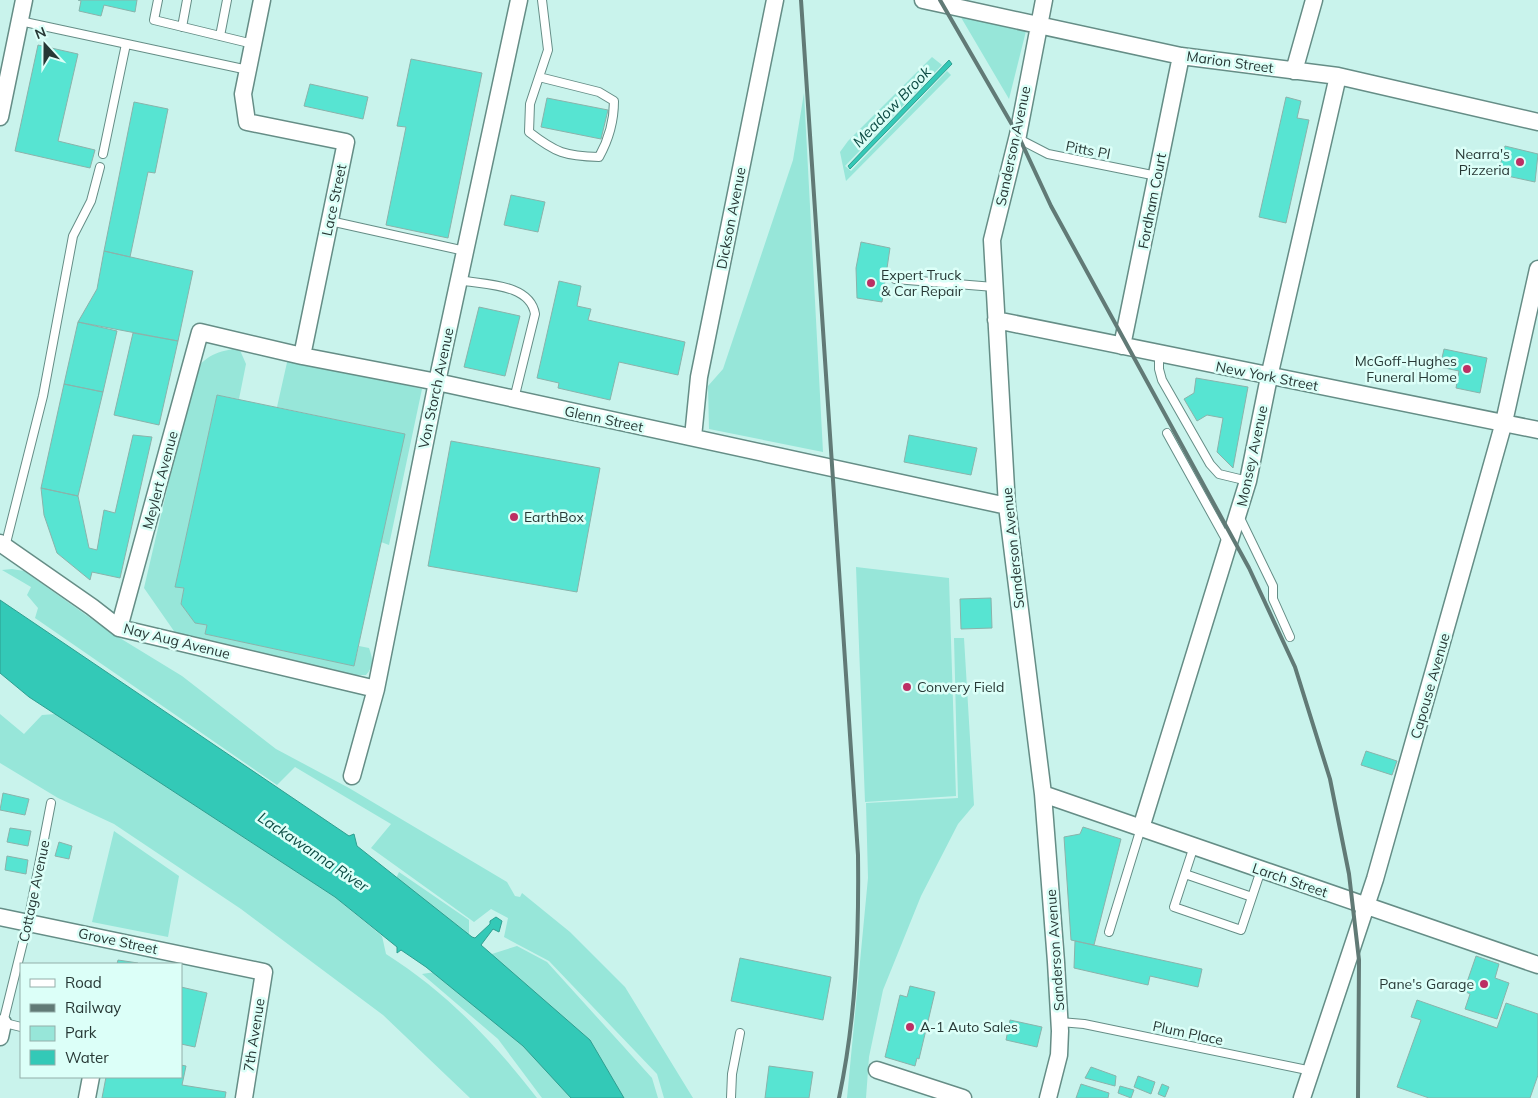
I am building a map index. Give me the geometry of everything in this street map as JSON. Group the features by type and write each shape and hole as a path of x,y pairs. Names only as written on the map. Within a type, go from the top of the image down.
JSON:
{"street":[{"path":"0,117 24,0"},
{"path":"248,70 262,0"},
{"name":"Von Storch Avenue","path":"352,776 376,689 437,382 519,0"},
{"name":"Dickson Avenue","path":"693,437 699,377 775,0"},
{"name":"Marion Street","path":"923,0 961,4 1038,24 1181,56 1338,76 1538,122"},
{"name":"Sanderson Avenue","path":"1044,0 1017,138 992,240 1007,506 1043,794 1060,1022 1059,1055 1048,1098"},
{"path":"1294,71 1314,0"},
{"name":"Fordham Court","path":"1122,346 1181,56"},
{"name":"Lace Street","path":"248,70 243,94 247,122 346,142 302,356"},
{"name":"Monsey Avenue","path":"1141,828 1239,516 1338,76"},
{"name":"Capouse Avenue","path":"1302,1098 1366,906 1504,422 1538,268"},
{"name":"New York Street","path":"996,320 1269,377 1538,430"},
{"name":"Glenn Street","path":"200,332 302,356 437,382 1007,506"},
{"name":"Meylert Avenue","path":"119,628 200,332"},
{"name":"Nay Aug Avenue","path":"3,545 92,606 119,628 376,689"},
{"name":"Larch Street","path":"1043,794 1538,965"},
{"name":"Grove Street","path":"0,917 264,972"},
{"name":"7th Avenue","path":"244,1098 264,972"},
{"path":"877,1070 958,1097"},
{"path":"87,1098 91,1078"}],"lane":[{"path":"158,0 154,20 253,44"},
{"path":"182,28 187,0"},
{"path":"220,36 227,0"},
{"path":"539,77 599,92 614,101 612,125 607,142 599,157 580,156 553,150 529,132 530,104 539,77 548,50 542,0"},
{"path":"20,21 248,70"},
{"path":"103,154 126,44"},
{"name":"Pitts Pl","path":"1017,138 1048,154 1157,176"},
{"path":"3,545 42,396 73,236 91,201 100,167"},
{"path":"330,221 465,251"},
{"path":"895,279 994,287"},
{"path":"459,280 516,290 529,298 533,305 535,314 514,399"},
{"path":"1159,354 1159,369 1162,380 1210,464 1219,474 1248,481"},
{"path":"1168,433 1230,546"},
{"path":"1239,516 1273,586 1273,599 1290,637"},
{"name":"Cottage Avenue","path":"1,1027 28,922 51,803"},
{"path":"1109,932 1141,828"},
{"path":"1194,846 1174,907 1241,930 1261,870"},
{"path":"1185,874 1252,897"},
{"name":"Plum Place","path":"1060,1022 1084,1024 1312,1071"},
{"path":"1,1027 20,1027"},
{"path":"731,1098 732,1074 740,1033"}],"green space":[{"path":"959,14 1026,31 1009,99"},
{"path":"932,57 942,65 845,166 851,171 947,71 951,75 846,181 840,152 848,141"},
{"path":"804,93 823,452 709,429 708,386 723,369 793,160"},
{"path":"239,348 246,364 239,399 217,395 175,587 184,588 181,604 195,623 207,625 205,634 354,666 359,646 369,648 372,662 366,675 356,675 176,634 144,588 194,374 207,358"},
{"path":"288,358 422,389 389,545 381,542 404,434 277,407"},
{"name":"Convery Field","path":"856,567 949,578 956,796 865,802"},
{"path":"2,570 24,571 110,632 182,676 276,749 349,788 507,882 515,896 520,897 522,893 570,932 625,987 693,1098 664,1098 657,1074 549,961 504,937 508,918 491,909 474,922 371,848 391,824 295,767 277,785 35,618 38,608 27,595 31,587"},
{"path":"954,638 964,638 974,805 958,824 921,896 883,990 869,1057 866,1098 847,1098 868,878 866,803 958,798"},
{"path":"0,714 24,734 42,715 56,714 335,897 382,936 386,954 429,985 468,1019 504,1057 537,1098 470,1098 383,1015 241,909 114,824 58,798 0,763"},
{"path":"114,831 179,876 168,937 92,922"},
{"path":"399,872 469,920 469,935 393,885"},
{"path":"517,946 547,962 652,1078 658,1098 542,1098 498,1039 422,974 435,972"}],"water":[{"path":"949,60 952,64 850,169 848,166"},
{"name":"Lackawanna River","path":"0,600 349,836 354,834 357,846 472,937 475,938 496,917 502,921 499,932 493,929 481,945 590,1040 624,1098 571,1098 523,1046 426,967 401,950 397,953 397,947 335,897 29,697 0,673"}],"building":[{"path":"78,0 137,0 135,12 104,5 101,16 79,11 81,1"},
{"path":"38,45 78,54 58,141 95,150 90,168 15,151"},
{"path":"411,59 482,73 448,238 386,225 406,127 397,126"},
{"path":"310,84 368,97 363,119 304,106"},
{"path":"1286,97 1301,101 1297,118 1309,120 1286,223 1259,217"},
{"path":"547,98 608,110 601,139 541,127"},
{"path":"134,102 168,109 155,173 148,172 130,257 104,251"},
{"name":"Nearra's Pizzeria","path":"1505,146 1538,154 1535,182 1498,174"},
{"path":"511,195 545,202 538,232 504,225"},
{"name":"Expert Truck & Car Repair","path":"861,242 890,248 882,302 857,298 856,268"},
{"path":"104,251 193,271 178,341 78,322 97,289"},
{"path":"559,281 581,286 577,306 591,309 588,320 685,342 678,375 619,362 610,400 558,388 559,383 537,378"},
{"path":"479,307 520,316 505,376 464,367"},
{"path":"78,322 117,331 103,392 64,384"},
{"path":"133,333 178,341 159,425 114,415"},
{"name":"McGoff-Hughes Funeral Home","path":"1444,349 1487,358 1480,393 1456,388 1459,371 1440,367"},
{"path":"1196,378 1248,387 1233,468 1217,452 1223,418 1207,415 1197,421 1184,399 1194,393"},
{"path":"64,384 103,392 78,496 41,488"},
{"path":"217,395 405,434 354,666 205,634 207,625 195,623 181,604 184,588 175,587"},
{"path":"133,435 152,437 120,578 92,572 90,580 57,553 44,515 41,488 78,496 89,548 97,550 104,510 115,513"},
{"path":"909,435 977,448 971,475 904,462"},
{"name":"EarthBox","path":"451,441 600,468 577,592 428,566"},
{"path":"991,598 992,628 961,629 960,599"},
{"path":"1366,751 1397,761 1392,775 1361,765"},
{"path":"3,793 29,799 25,815 0,810"},
{"path":"1083,827 1121,839 1094,945 1071,940 1064,837 1080,834"},
{"path":"10,828 31,831 28,846 7,842"},
{"path":"59,842 72,846 69,859 55,856"},
{"path":"7,856 28,860 26,874 5,870"},
{"path":"1075,941 1202,969 1198,987 1150,976 1148,985 1074,968"},
{"path":"1476,956 1499,964 1495,978 1509,983 1497,1019 1465,1009 1470,994 1464,991"},
{"path":"740,958 831,977 823,1020 731,1001"},
{"path":"118,960 138,963 117,963"},
{"name":"A-1 Auto Sales","path":"910,986 935,992 919,1059 917,1058 915,1066 885,1057 900,995 907,997"},
{"path":"182,987 207,993 195,1047 182,1044"},
{"path":"1417,1000 1497,1028 1506,1003 1538,1014 1538,1075 1530,1098 1429,1098 1397,1087 1421,1020 1411,1017"},
{"path":"1010,1020 1042,1027 1037,1047 1006,1040"},
{"path":"182,1065 186,1066 182,1085 226,1092 225,1098 102,1098 106,1078 182,1078"},
{"path":"769,1066 813,1072 809,1098 765,1098"},
{"path":"1091,1067 1116,1076 1115,1086 1085,1078"},
{"path":"1138,1076 1155,1082 1151,1094 1134,1087"},
{"path":"1081,1084 1109,1093 1108,1098 1076,1098"},
{"path":"1162,1084 1169,1087 1165,1097 1158,1094"},
{"path":"1120,1086 1134,1090 1131,1098 1118,1093"}],"railway":[{"path":"801,0 858,855 858,916 853,1008 839,1098"},
{"path":"940,0 1018,135 1051,206 1249,568 1295,667 1330,779 1349,874 1359,960 1358,1098"}],"place":[{"name":"Nearra's Pizzeria","path":"1520,162"},
{"name":"Expert Truck & Car Repair","path":"871,283"},
{"name":"McGoff-Hughes Funeral Home","path":"1467,369"},
{"name":"EarthBox","path":"514,517"},
{"name":"Convery Field","path":"907,687"},
{"name":"Pane's Garage","path":"1484,984"},
{"name":"A-1 Auto Sales","path":"910,1027"}],"water label":[{"name":"Meadow Brook","path":"892,107"}]}
